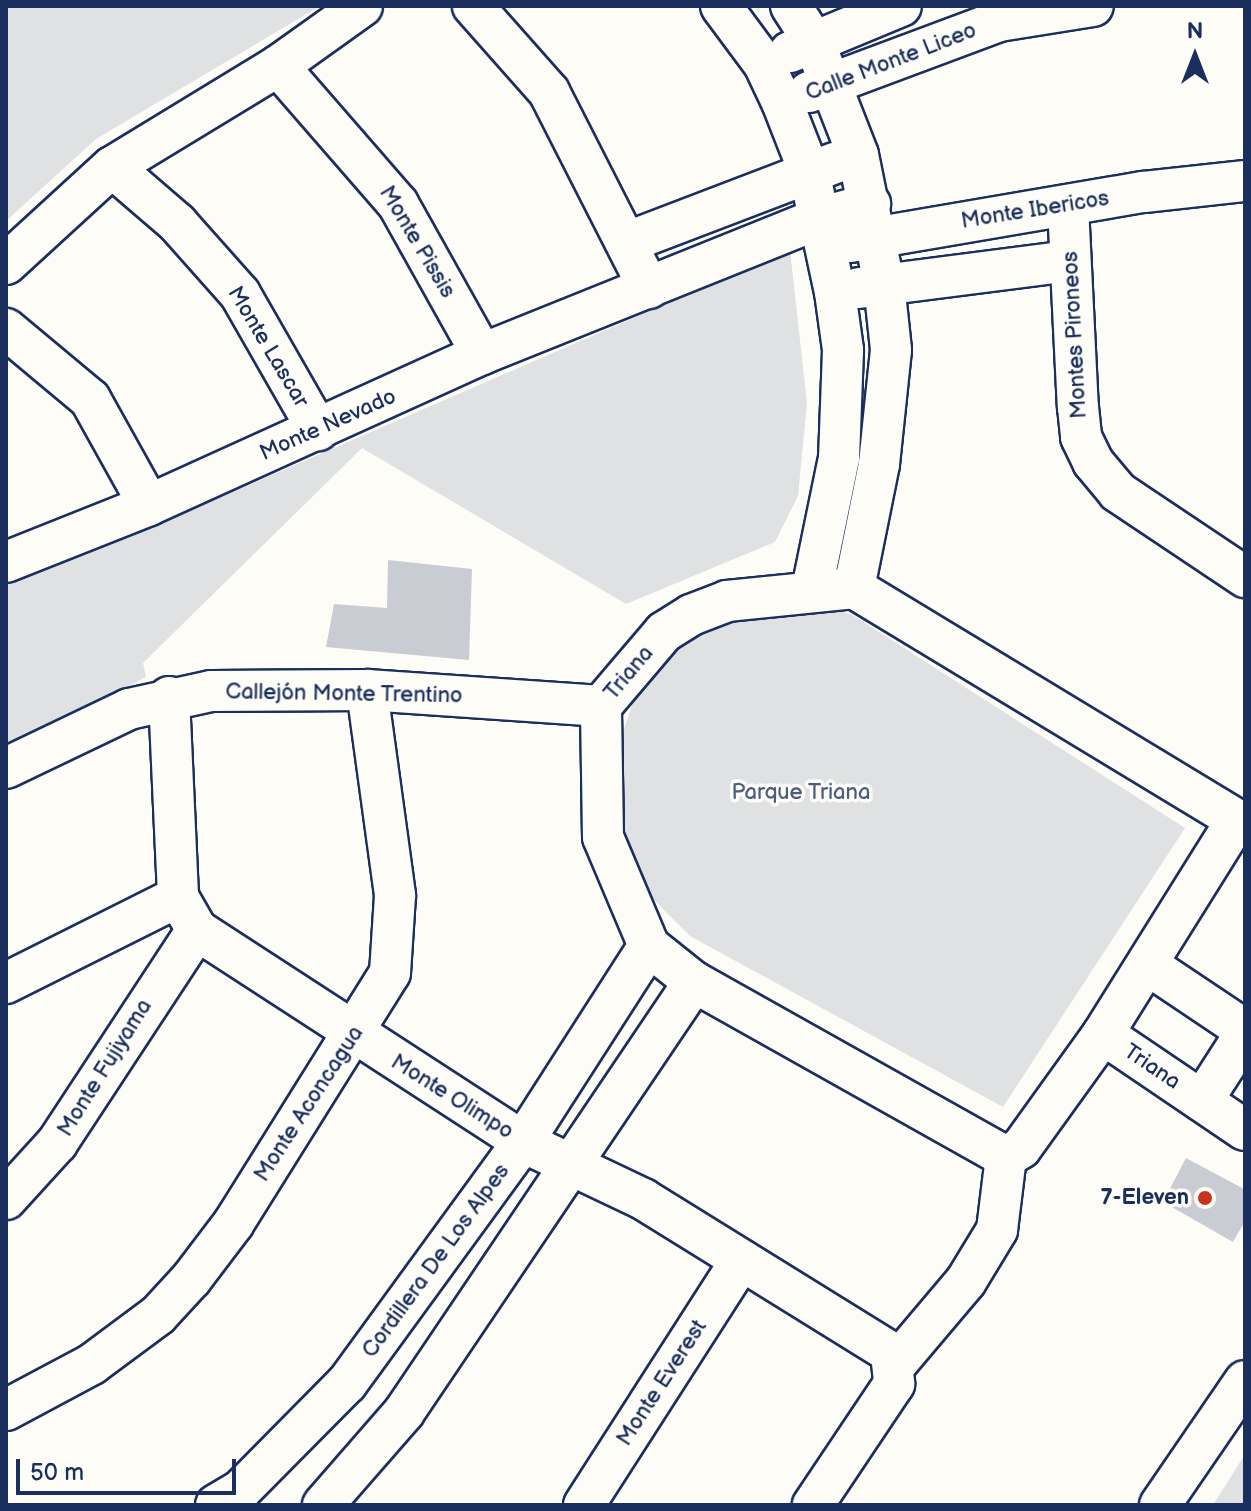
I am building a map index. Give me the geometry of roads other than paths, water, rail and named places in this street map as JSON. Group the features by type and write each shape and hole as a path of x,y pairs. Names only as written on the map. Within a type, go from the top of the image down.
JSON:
{"street":[{"path":"6,264 112,167 278,66 362,6"},
{"path":"473,6 525,59 549,92 649,288"},
{"path":"721,6 764,64 782,102 809,171 835,292 843,350 839,458 812,589"},
{"path":"791,6 814,42 858,155 884,284 891,350 879,464 854,588"},
{"name":"Calle Monte Liceo","path":"764,64 901,6"},
{"name":"Calle Monte Liceo","path":"782,102 832,84 995,13 1093,6"},
{"name":"Monte Pissis","path":"278,66 398,204 482,354"},
{"path":"628,242 858,155"},
{"name":"Monte Lascar","path":"112,167 177,223 240,294 318,430"},
{"name":"Monte Ibericos","path":"824,232 873,220 1068,206 1245,181"},
{"name":"Montes Pironeos","path":"1068,206 1081,437 1093,462 1118,492 1245,577"},
{"name":"Monte Nevado","path":"6,562 149,505 482,354 649,288 824,232"},
{"path":"835,292 1070,261"},
{"path":"13,344 90,399 149,505"},
{"name":"Triana","path":"854,588 1240,823 1103,1034 1021,1148 1006,1157 694,982 649,946 603,837 601,706 664,632 691,615 727,601 812,589 854,588"},
{"name":"Callejón Monte Trentino","path":"6,768 92,724 169,697 211,691 367,690 601,706"},
{"name":"Monte Aconcagua","path":"6,1410 92,1364 158,1315 184,1287 233,1224 354,1036 390,973 396,942 395,895 367,690"},
{"path":"6,983 188,913 169,697"},
{"name":"Monte Olimpo","path":"188,913 354,1036 523,1142 643,1199 884,1345 894,1374"},
{"name":"Monte Fujiyama","path":"6,1199 57,1143 188,913"},
{"name":"Cordillera De Los Alpes","path":"216,1505 241,1490 347,1383 523,1142 649,946"},
{"name":"Triana","path":"1148,965 1245,1032 1202,1101"},
{"path":"323,1505 404,1412 694,982"},
{"name":"Triana","path":"1103,1034 1245,1130"},
{"path":"813,1505 894,1374 966,1281 997,1230 1006,1157"},
{"name":"Monte Everest","path":"584,1505 741,1260"},
{"path":"1160,1505 1245,1381"}],"place":[{"name":"7-Eleven","path":"1205,1198"}],"park label":[{"name":"Parque Triana","path":"801,793"}]}
